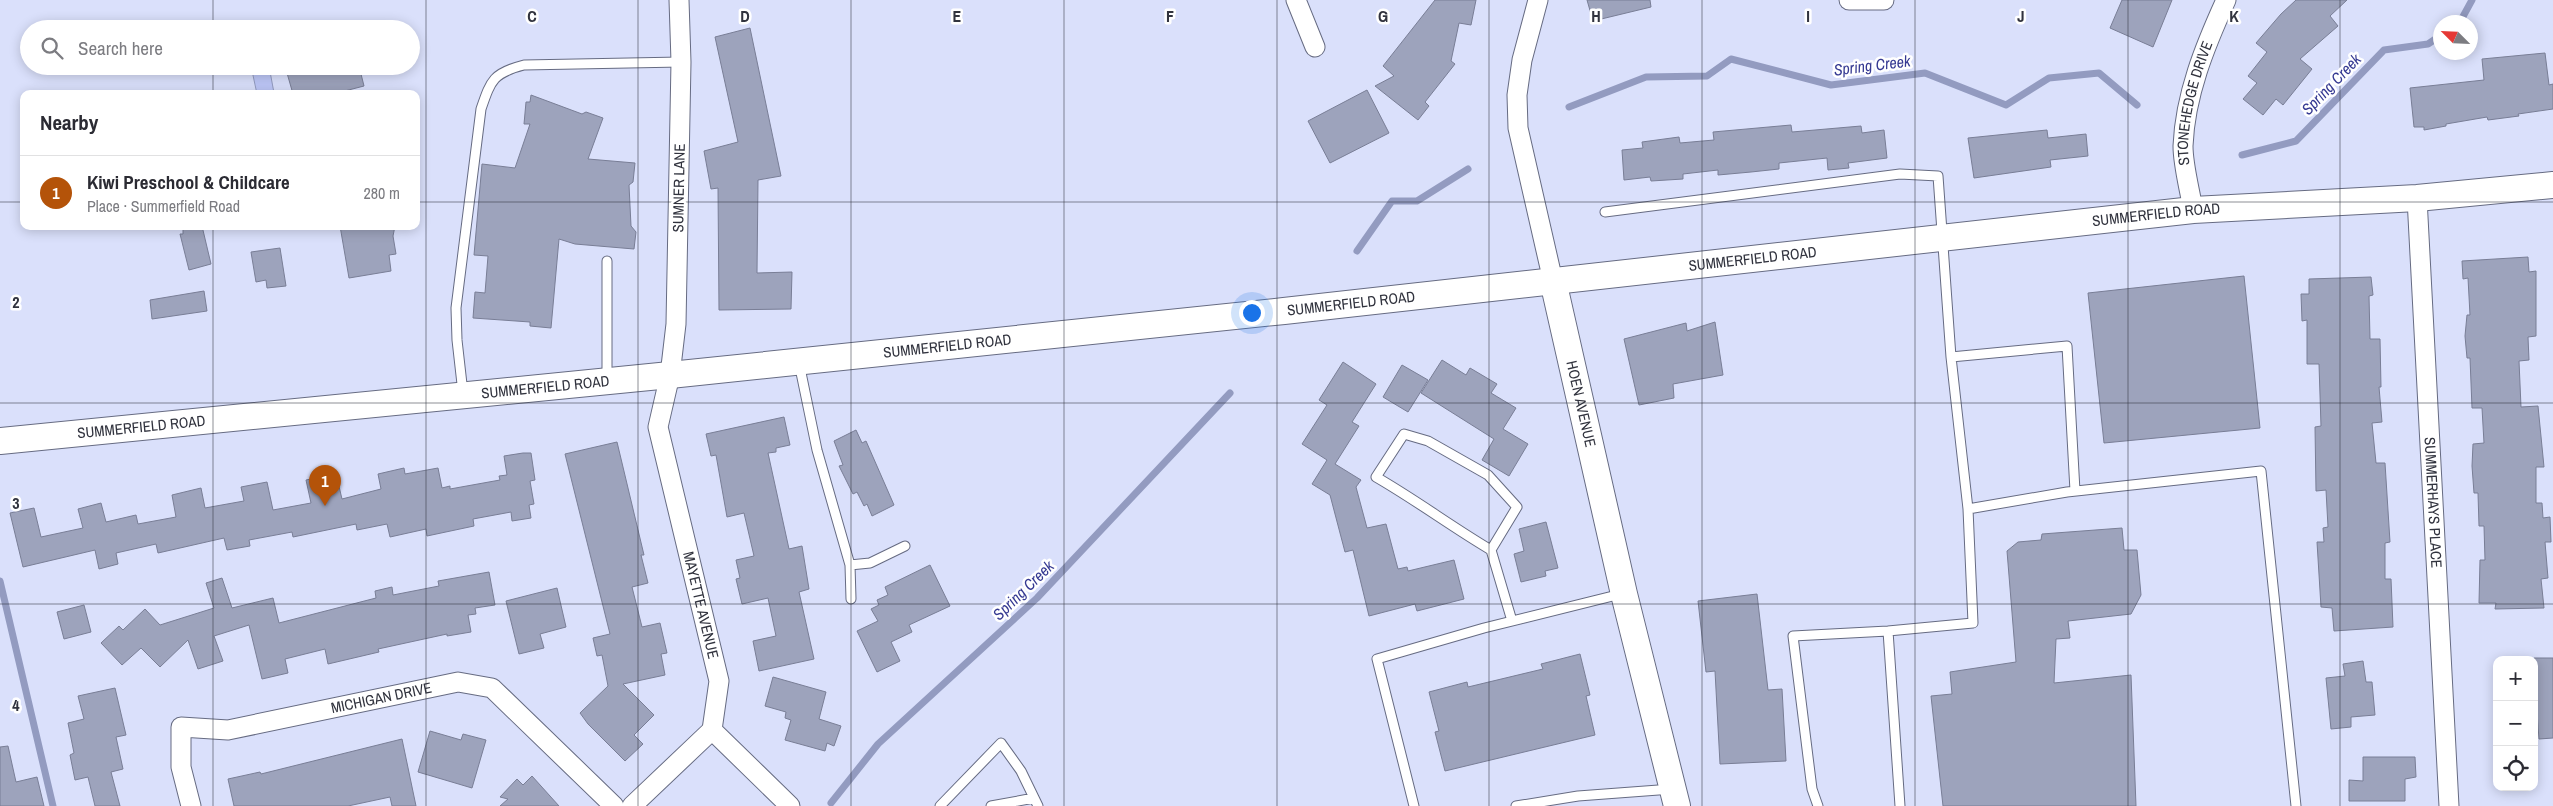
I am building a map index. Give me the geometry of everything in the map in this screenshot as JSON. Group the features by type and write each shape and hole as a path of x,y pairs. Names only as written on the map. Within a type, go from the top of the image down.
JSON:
{"street":[{"name":"SUMNER LANE","path":"670,375 676,324 680,62 679,0"},
{"path":"1296,0 1315,46"},
{"name":"HOEN AVENUE","path":"1538,0 1522,60 1518,95 1518,128 1624,594 1675,798"},
{"path":"1849,0 1884,0"},
{"name":"STONEHEDGE DRIVE","path":"2193,210 2183,147 2192,90 2205,47 2226,0"},
{"name":"SUMMERFIELD ROAD","path":"0,441 670,375 1553,281 2193,210 2417,198 2553,184"},
{"name":"SUMMERHAYS PLACE","path":"2417,198 2449,806"},
{"name":"MAYETTE AVENUE","path":"670,375 658,427 719,681 712,730"},
{"name":"MICHIGAN DRIVE","path":"191,806 181,768 181,727 228,730 458,682 492,688 614,806"},
{"path":"632,806 712,730 790,806"}],"lane":[{"path":"463,394 456,340 456,308 481,109 489,86 503,70 524,65 680,62"},
{"path":"1604,212 1900,174 1938,176 1951,358 1968,509 1973,623 1888,631 1794,636 1812,789 1818,806"},
{"path":"607,261 607,380"},
{"path":"1951,358 2067,346 2075,491"},
{"path":"799,361 817,450 850,565 850,599"},
{"path":"1491,550 1517,507 1488,475 1428,441 1404,434 1376,477 1414,499 1457,530 1491,550 1512,621"},
{"path":"1968,509 2075,491 2261,471 2296,806"},
{"path":"850,565 870,563 905,546"},
{"path":"1414,806 1378,659 1512,621 1624,594"},
{"path":"1888,631 1900,806"},
{"path":"940,806 1001,743 1021,771 1036,802 991,806"},
{"path":"1516,806 1578,796 1675,798"}],"water":[{"path":"253,75 271,75 273,90 256,90"}],"building":[{"path":"1435,0 1476,0 1471,25 1459,23 1451,61 1455,64 1425,102 1429,106 1418,120 1375,86 1394,76 1383,66"},
{"path":"1587,0 1650,0 1651,7 1593,21"},
{"path":"2122,0 2172,0 2153,47 2110,28"},
{"path":"2296,0 2347,0 2330,16 2338,26 2300,59 2312,69 2283,105 2276,99 2263,115 2243,99 2257,83 2248,76 2267,52 2256,43"},
{"path":"750,28 781,176 758,180 757,273 792,272 791,309 719,310 718,188 711,189 704,151 738,142 715,37"},
{"path":"2545,53 2549,85 2553,84 2553,109 2488,120 2487,117 2424,130 2424,127 2414,127 2410,88 2484,80 2482,59"},
{"path":"288,75 361,75 364,86 348,90 292,90"},
{"path":"1367,90 1389,133 1330,163 1308,121"},
{"path":"531,95 582,114 586,112 603,118 588,159 635,163 633,182 629,185 631,226 636,232 634,249 575,244 559,239 551,328 530,326 530,322 473,318 475,292 485,293 488,256 474,255 482,164 515,168 530,124 524,124 526,102 530,102"},
{"path":"1791,125 1792,132 1861,126 1862,133 1884,130 1887,158 1848,163 1849,168 1828,170 1827,158 1779,163 1779,169 1718,175 1718,170 1683,174 1683,179 1651,181 1650,177 1624,180 1622,150 1643,148 1642,142 1679,137 1680,143 1714,140 1713,132"},
{"path":"2047,130 2048,138 2086,134 2088,156 2050,160 2051,167 1974,178 1968,138"},
{"path":"183,230 203,230 211,264 189,270 180,234 183,234"},
{"path":"341,230 394,230 393,236 396,254 389,255 391,271 349,278"},
{"path":"280,248 286,286 267,288 266,280 256,282 251,252"},
{"path":"2528,257 2529,272 2536,271 2536,336 2528,337 2529,360 2519,361 2521,407 2538,406 2544,467 2536,467 2536,503 2542,503 2543,518 2550,517 2551,542 2545,542 2548,578 2541,579 2544,608 2495,609 2496,603 2479,603 2480,560 2485,560 2484,526 2479,526 2478,493 2474,493 2472,466 2473,444 2484,443 2482,408 2472,408 2470,358 2467,358 2465,336 2467,315 2470,315 2468,278 2463,279 2462,261"},
{"path":"2244,276 2260,428 2104,443 2088,293"},
{"path":"2371,277 2373,295 2369,296 2370,339 2380,339 2381,387 2379,387 2382,422 2372,423 2376,463 2385,463 2390,542 2385,543 2385,579 2391,579 2393,627 2334,631 2332,608 2321,607 2317,542 2324,542 2323,528 2328,527 2326,490 2316,491 2315,427 2321,426 2319,364 2307,364 2307,320 2302,321 2301,294 2309,294 2309,279"},
{"path":"204,291 207,311 152,319 150,300"},
{"path":"1715,322 1723,375 1673,384 1674,398 1639,405 1624,339 1686,323 1687,331"},
{"path":"1442,360 1466,375 1470,368 1497,384 1491,393 1516,408 1503,429 1528,444 1509,476 1482,460 1494,439 1421,393"},
{"path":"1343,362 1376,384 1352,422 1359,426 1335,464 1361,480 1356,487 1367,528 1386,524 1398,569 1407,567 1408,571 1454,560 1464,599 1417,611 1415,604 1369,616 1353,550 1345,552 1330,495 1312,484 1327,460 1302,444 1327,405 1319,400"},
{"path":"1402,365 1428,380 1408,412 1383,397"},
{"path":"784,417 790,445 776,448 776,452 768,453 789,549 802,546 809,589 799,592 814,659 759,671 753,641 776,636 768,598 742,604 736,579 740,578 736,560 754,556 744,513 727,517 716,455 711,456 706,434"},
{"path":"856,430 862,443 866,441 894,505 872,516 867,504 864,506 857,492 853,494 839,466 843,465 834,441"},
{"path":"617,442 644,555 641,555 648,583 632,587 642,627 660,623 667,653 661,654 665,675 623,684 654,715 634,735 643,744 625,761 588,724 580,713 608,686 602,655 597,656 593,638 610,634 565,454"},
{"path":"531,453 535,480 530,481 534,504 529,505 531,518 512,521 511,512 473,519 474,526 427,536 426,529 390,537 387,524 357,530 356,524 293,537 292,532 249,540 250,546 227,550 224,538 158,553 156,544 116,553 118,564 99,569 95,550 23,567 10,513 34,508 41,537 83,528 78,509 101,503 106,522 136,515 138,524 176,517 172,495 201,488 205,508 244,501 241,487 267,482 273,510 311,503 306,480 336,474 342,499 381,489 378,474 404,468 405,474 438,468 442,488 450,486 450,489 500,480 499,476 507,475 504,456"},
{"path":"1546,522 1558,568 1545,571 1546,576 1521,582 1514,554 1524,551 1519,529"},
{"path":"2122,528 2124,550 2137,550 2141,595 2131,614 2068,621 2070,638 2056,639 2054,683 2131,675 2136,806 1943,806 1931,696 1952,694 1950,672 2016,662 2007,551 2018,542 2041,540 2042,534"},
{"path":"930,565 950,606 909,625 912,632 891,642 900,661 877,672 857,631 878,621 871,609 879,605 877,600 888,595 885,587"},
{"path":"489,572 495,605 475,608 476,614 468,615 471,632 447,636 447,634 378,649 379,652 328,664 325,649 285,659 288,673 262,679 249,625 214,636 223,661 198,669 188,640 160,667 141,648 122,665 101,643 119,626 123,630 145,609 160,625 214,608 206,583 222,578 232,608 273,598 279,623 376,598 375,591 392,587 393,595 439,586 438,581"},
{"path":"557,588 566,627 540,634 544,648 519,654 506,601"},
{"path":"1757,594 1768,690 1782,689 1786,761 1720,764 1715,671 1706,672 1698,601"},
{"path":"84,605 91,632 64,639 57,612"},
{"path":"1580,654 1590,695 1586,696 1595,735 1445,771 1435,732 1439,731 1429,692 1467,682 1468,687 1543,669 1541,664"},
{"path":"2538,658 2553,658 2553,738 2539,739"},
{"path":"2363,661 2366,682 2372,682 2375,715 2351,717 2351,727 2331,729 2326,678 2345,676 2343,664"},
{"path":"773,677 826,692 819,719 841,726 834,746 827,743 825,751 785,740 791,720 785,718 786,712 765,706"},
{"path":"115,688 126,735 116,737 123,769 111,772 120,806 95,806 88,777 75,780 70,755 74,753 68,723 84,719 78,696"},
{"path":"430,731 461,740 463,734 486,740 472,788 418,772"},
{"path":"402,739 416,806 392,806 390,797 348,806 234,806 228,779 260,772 261,774"},
{"path":"8,746 16,782 37,777 44,806 0,806 0,747"},
{"path":"2363,757 2415,757 2416,777 2405,779 2405,801 2349,801 2349,780 2363,781"},
{"path":"532,776 559,806 500,806 508,799 500,797 517,779 523,785"}],"waterway":[{"name":"Spring Creek","path":"2464,15 2472,0"},
{"name":"Spring Creek","path":"2242,155 2296,141 2384,50 2428,44 2433,41"},
{"name":"Spring Creek","path":"1569,107 1646,77 1707,76 1731,59 1831,85 1925,73 2006,105 2049,78 2099,73 2137,105"},
{"name":"Spring Creek","path":"1357,251 1392,201 1417,201 1468,169"},
{"name":"Spring Creek","path":"831,803 878,744 1037,598 1230,393"},
{"path":"0,581 53,806"}],"place":[{"name":"Kiwi Preschool & Childcare","path":"325,506"}]}
